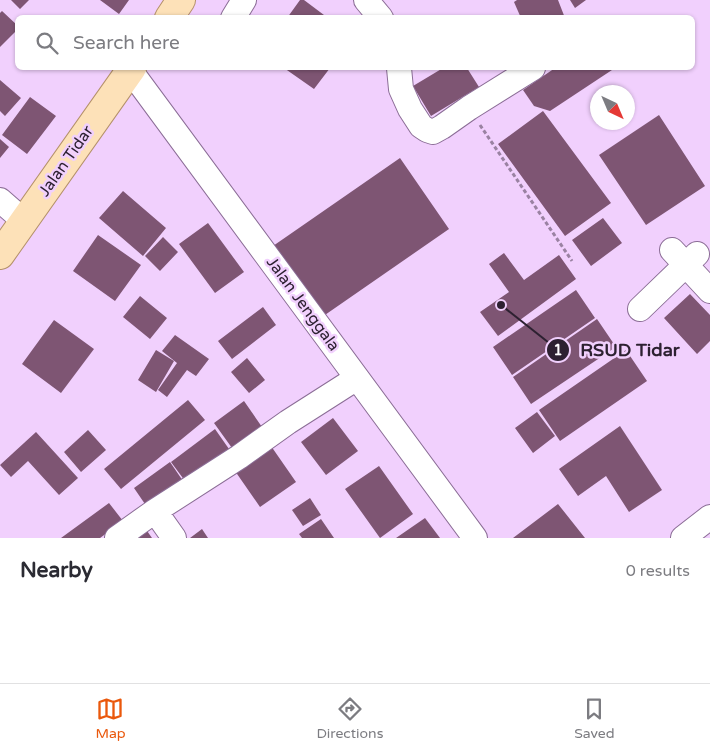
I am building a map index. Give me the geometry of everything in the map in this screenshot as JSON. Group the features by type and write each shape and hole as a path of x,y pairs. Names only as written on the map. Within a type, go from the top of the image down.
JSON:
{"main road":[{"path":"170,15 181,0"},
{"name":"Jalan Tidar","path":"0,255 130,70"}],"street":[{"path":"235,15 244,0"},
{"path":"366,0 378,15"},
{"name":"Jalan Jenggala","path":"132,70 475,538"},
{"path":"399,70 401,89 410,109 421,126 433,132 530,70"},
{"path":"0,200 24,221"},
{"path":"640,309 685,256 710,291"},
{"path":"117,538 288,422 357,378"},
{"path":"155,511 174,538"},
{"path":"683,538 710,517"}],"path":[{"path":"469,108 572,261"}],"building":[{"path":"11,0 29,0 20,9"},
{"path":"100,0 129,0 119,14"},
{"path":"300,0 304,0 324,15 289,15"},
{"path":"517,0 558,0 564,15 520,15 514,2"},
{"path":"570,0 586,0 575,8"},
{"path":"2,11 15,23 15,32 0,47 0,13"},
{"path":"287,70 328,70 314,89"},
{"path":"440,70 468,70 479,87 431,116 413,86"},
{"path":"552,70 612,70 550,111 534,106 523,90"},
{"path":"0,80 21,98 5,116 0,111"},
{"path":"30,97 56,116 27,154 2,135"},
{"path":"543,111 611,203 565,236 498,144"},
{"path":"659,115 705,186 646,225 599,155"},
{"path":"0,139 9,147 0,158"},
{"path":"400,158 449,229 322,317 273,246"},
{"path":"123,191 166,228 143,256 99,218"},
{"path":"603,218 622,243 591,266 572,240"},
{"path":"208,223 244,272 215,293 179,244"},
{"path":"98,235 141,265 115,301 73,271"},
{"path":"163,237 178,252 160,271 145,256"},
{"path":"504,253 524,280 559,255 576,279 498,336 480,312 509,292 489,264"},
{"path":"576,290 595,318 512,375 493,347"},
{"path":"690,294 710,315 710,341 697,354 664,318"},
{"path":"140,296 167,318 150,339 123,317"},
{"path":"263,307 276,325 232,359 218,341"},
{"path":"597,319 616,347 531,404 513,377"},
{"path":"54,320 94,349 61,393 22,364"},
{"path":"175,335 209,359 196,376 187,370 167,397 158,390 177,363 162,351"},
{"path":"156,350 174,361 156,392 138,380"},
{"path":"626,350 647,381 560,441 539,410"},
{"path":"247,358 265,380 249,393 231,372"},
{"path":"188,400 205,420 121,489 104,469"},
{"path":"244,401 262,427 232,448 214,423"},
{"path":"537,412 555,436 533,453 515,428"},
{"path":"333,418 358,451 326,475 301,442"},
{"path":"620,426 662,490 629,512 606,476 578,496 559,469"},
{"path":"215,429 229,449 185,481 171,462"},
{"path":"88,430 106,450 81,472 64,452"},
{"path":"36,432 78,478 59,495 28,461 11,477 0,465"},
{"path":"271,446 296,482 260,507 235,471"},
{"path":"170,462 183,481 147,507 134,488"},
{"path":"379,466 413,514 380,538 345,489"},
{"path":"310,498 321,515 303,526 292,510"},
{"path":"109,503 123,521 100,538 61,538"},
{"path":"558,504 585,538 513,538"},
{"path":"425,518 440,538 396,538"},
{"path":"321,519 334,538 302,538 299,534"},
{"path":"145,528 152,538 132,538"},
{"path":"202,529 208,538 190,538"}],"place":[{"name":"RSUD Tidar","path":"501,305"}]}
